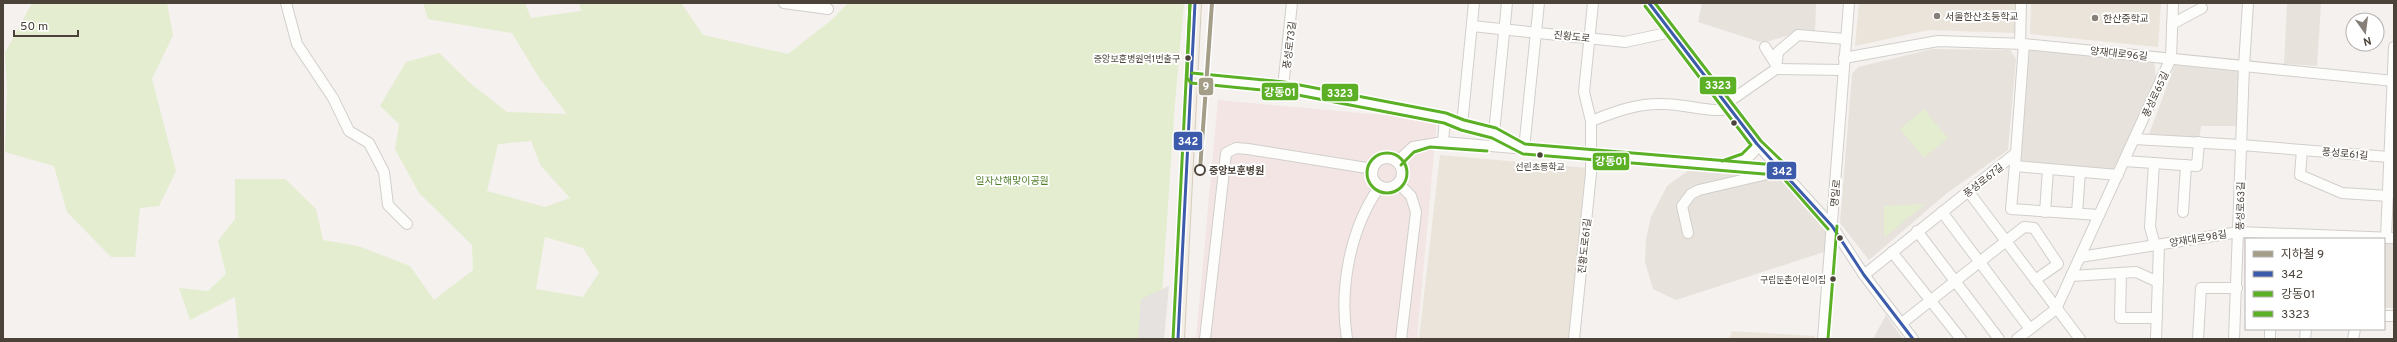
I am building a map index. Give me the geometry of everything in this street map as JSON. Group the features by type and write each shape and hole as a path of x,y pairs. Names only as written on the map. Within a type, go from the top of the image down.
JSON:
{"main road":[{"path":"1178,339 1195,3"}],"street":[{"path":"286,3 297,44 333,98 349,131 369,143 384,172 388,204 407,224"},
{"path":"784,3 828,9"},
{"name":"풍성로73길","path":"1283,87 1292,3"},
{"path":"1462,125 1474,3"},
{"path":"1494,133 1507,3"},
{"path":"1524,149 1539,3"},
{"name":"진황도로61길","path":"1574,339 1591,173 1591,121 1584,92 1593,3"},
{"path":"1649,3 1757,144 1832,226 1864,275 1913,339"},
{"name":"명일로","path":"1823,339 1849,3"},
{"path":"2021,3 2022,44 2016,153 2011,209 2099,215"},
{"name":"풍성로65길","path":"2017,339 2056,308 2080,257 2171,58 2173,3"},
{"name":"풍성로63길","path":"2234,339 2244,66 2248,3"},
{"path":"2172,24 2202,8"},
{"name":"진황도로","path":"1472,26 1625,42 1671,32"},
{"path":"1591,121 1637,105 1664,104 1718,111 1729,106 1776,66 1778,52 1798,35 1846,39"},
{"name":"양재대로96길","path":"1844,58 1938,40 2022,44 2393,81"},
{"path":"1765,47 1776,66"},
{"path":"2390,238 2388,196 2394,47"},
{"path":"1776,66 1843,70"},
{"path":"1192,78 1283,87 1444,118 1462,125 1494,133 1524,149"},
{"path":"1443,142 1444,118"},
{"path":"2134,139 2241,145"},
{"path":"1397,162 1413,146 1443,142 1590,153 1724,166 1764,169 1780,168"},
{"path":"2124,161 2197,166 2199,142"},
{"path":"1724,166 1751,156 1756,151 1757,144"},
{"name":"풍성로61길","path":"2241,145 2389,157"},
{"path":"1205,339 1226,153 1231,149 1248,149 1373,169"},
{"path":"2302,150 2300,175 2342,193 2388,196"},
{"name":"풍성로67길","path":"1864,275 2016,153"},
{"path":"1383,159 1397,162 1402,170 1398,183 1390,188 1380,186 1374,179 1373,169 1375,165 1383,159"},
{"name":"양재대로98길","path":"2154,163 2150,227 2157,245 2158,282 2156,339"},
{"path":"2183,212 2186,165"},
{"path":"2015,166 2118,175"},
{"path":"1688,233 1682,206 1691,194 1763,175 1764,169"},
{"path":"2045,212 2048,169"},
{"path":"2077,213 2080,172"},
{"path":"1398,183 1411,196 1416,212 1402,339"},
{"path":"1347,339 1345,294 1352,247 1369,202 1380,186"},
{"path":"1968,191 2080,339"},
{"path":"2023,210 2024,227"},
{"path":"1942,212 2030,329"},
{"path":"1902,323 2024,227 2034,228 2058,264 2035,280"},
{"path":"1917,232 1999,339"},
{"name":"양재대로98길","path":"2080,257 2239,232 2309,237 2390,238"},
{"path":"1892,252 1961,339"},
{"path":"2071,276 2136,272 2158,282"},
{"path":"2121,274 2120,318 2157,318"},
{"path":"2198,339 2201,288 2237,288"}],"shaded area":[{"path":"1702,3 1816,3 1815,33 1799,32 1763,43 1698,22"},
{"name":"서울한산초등학교","path":"1859,3 2017,3 2016,33 1929,30 1855,46"},
{"name":"한산중학교","path":"2031,3 2161,3 2158,47 2030,34"},
{"path":"2287,3 2321,3 2317,66 2284,64"},
{"path":"2030,48 2154,60 2156,77 2117,170 2018,162 2026,52"},
{"path":"1932,49 2010,50 2016,59 2008,150 1947,193 1869,260 1840,223 1852,74 1858,67"},
{"path":"2176,62 2241,67 2237,126 2201,126 2199,139 2149,134"},
{"name":"중앙보훈병원","path":"1218,100 1437,120 1417,339 1196,339"},
{"name":"선린초등학교","path":"1440,155 1588,168 1571,339 1419,339"},
{"path":"1693,167 1778,171 1828,227 1827,251 1676,300 1653,289 1645,262 1646,239 1651,217 1667,186"},
{"path":"2385,244 2394,244 2394,308 2385,308"},
{"path":"1169,286 1164,339 1138,339 1141,299"},
{"path":"1886,315 1903,339 1873,339"},
{"path":"1732,331 1815,336 1814,339 1729,339"}],"green space":[{"path":"32,3 167,3 173,35 152,79 176,171 159,206 140,208 135,257 111,257 67,212 54,166 5,152 7,88 5,53"},
{"name":"일자산해맞이공원","path":"423,3 525,3 531,18 581,11 579,3 681,3 703,35 788,54 834,18 848,3 1184,3 1175,102 1159,339 239,339 235,297 190,320 179,288 208,291 226,274 218,241 235,219 235,179 285,179 316,209 323,240 358,246 410,266 434,300 473,270 472,245 419,193 395,149 399,124 380,106 406,62 439,53 470,83 507,112 567,114 538,76 512,33 428,19","holes":["531,141 541,166 570,198 545,207 487,191 498,144","545,237 583,248 599,273 583,297 536,289"]},
{"path":"1924,109 1948,138 1924,158 1900,129"},
{"path":"1925,204 1884,238 1884,206"}],"metro line":[{"name":"9","path":"1200,170 1212,3"}],"transit line":[{"name":"강동01","path":"1190,3 1187,78 1191,83 1282,92 1444,123 1461,130 1492,138 1523,154 1764,174 1781,173"},
{"name":"3323","path":"1173,339 1190,3"},
{"name":"342","path":"1178,339 1195,3"},
{"name":"342","path":"1649,3 1757,144 1832,226 1864,275 1913,339"},
{"name":"3323","path":"1655,3 1761,141 1785,164"},
{"name":"강동01","path":"1645,6 1751,145 1742,154 1722,161"},
{"name":"3323","path":"1192,73 1284,82 1446,113 1464,120 1496,128 1525,144 1764,164 1781,163"},
{"name":"강동01","path":"1401,165 1414,152 1430,147 1487,151"},
{"name":"강동01","path":"1387,153 1395,155 1401,159 1405,165 1407,173 1405,181 1401,187 1395,191 1387,193 1379,191 1373,187 1369,181 1367,173 1369,165 1373,159 1379,155 1387,153"},
{"name":"강동01","path":"1777,171 1828,229"},
{"name":"강동01","path":"1828,339 1837,226"}],"place":[{"name":"서울한산초등학교","path":"1937,16"},
{"name":"한산중학교","path":"2095,18"},
{"name":"중앙보훈병원역1번출구","path":"1188,58"},
{"name":"선린초등학교","path":"1540,155"},
{"name":"중앙보훈병원","path":"1200,170"},
{"name":"구립둔촌어린이집","path":"1833,279"}]}
